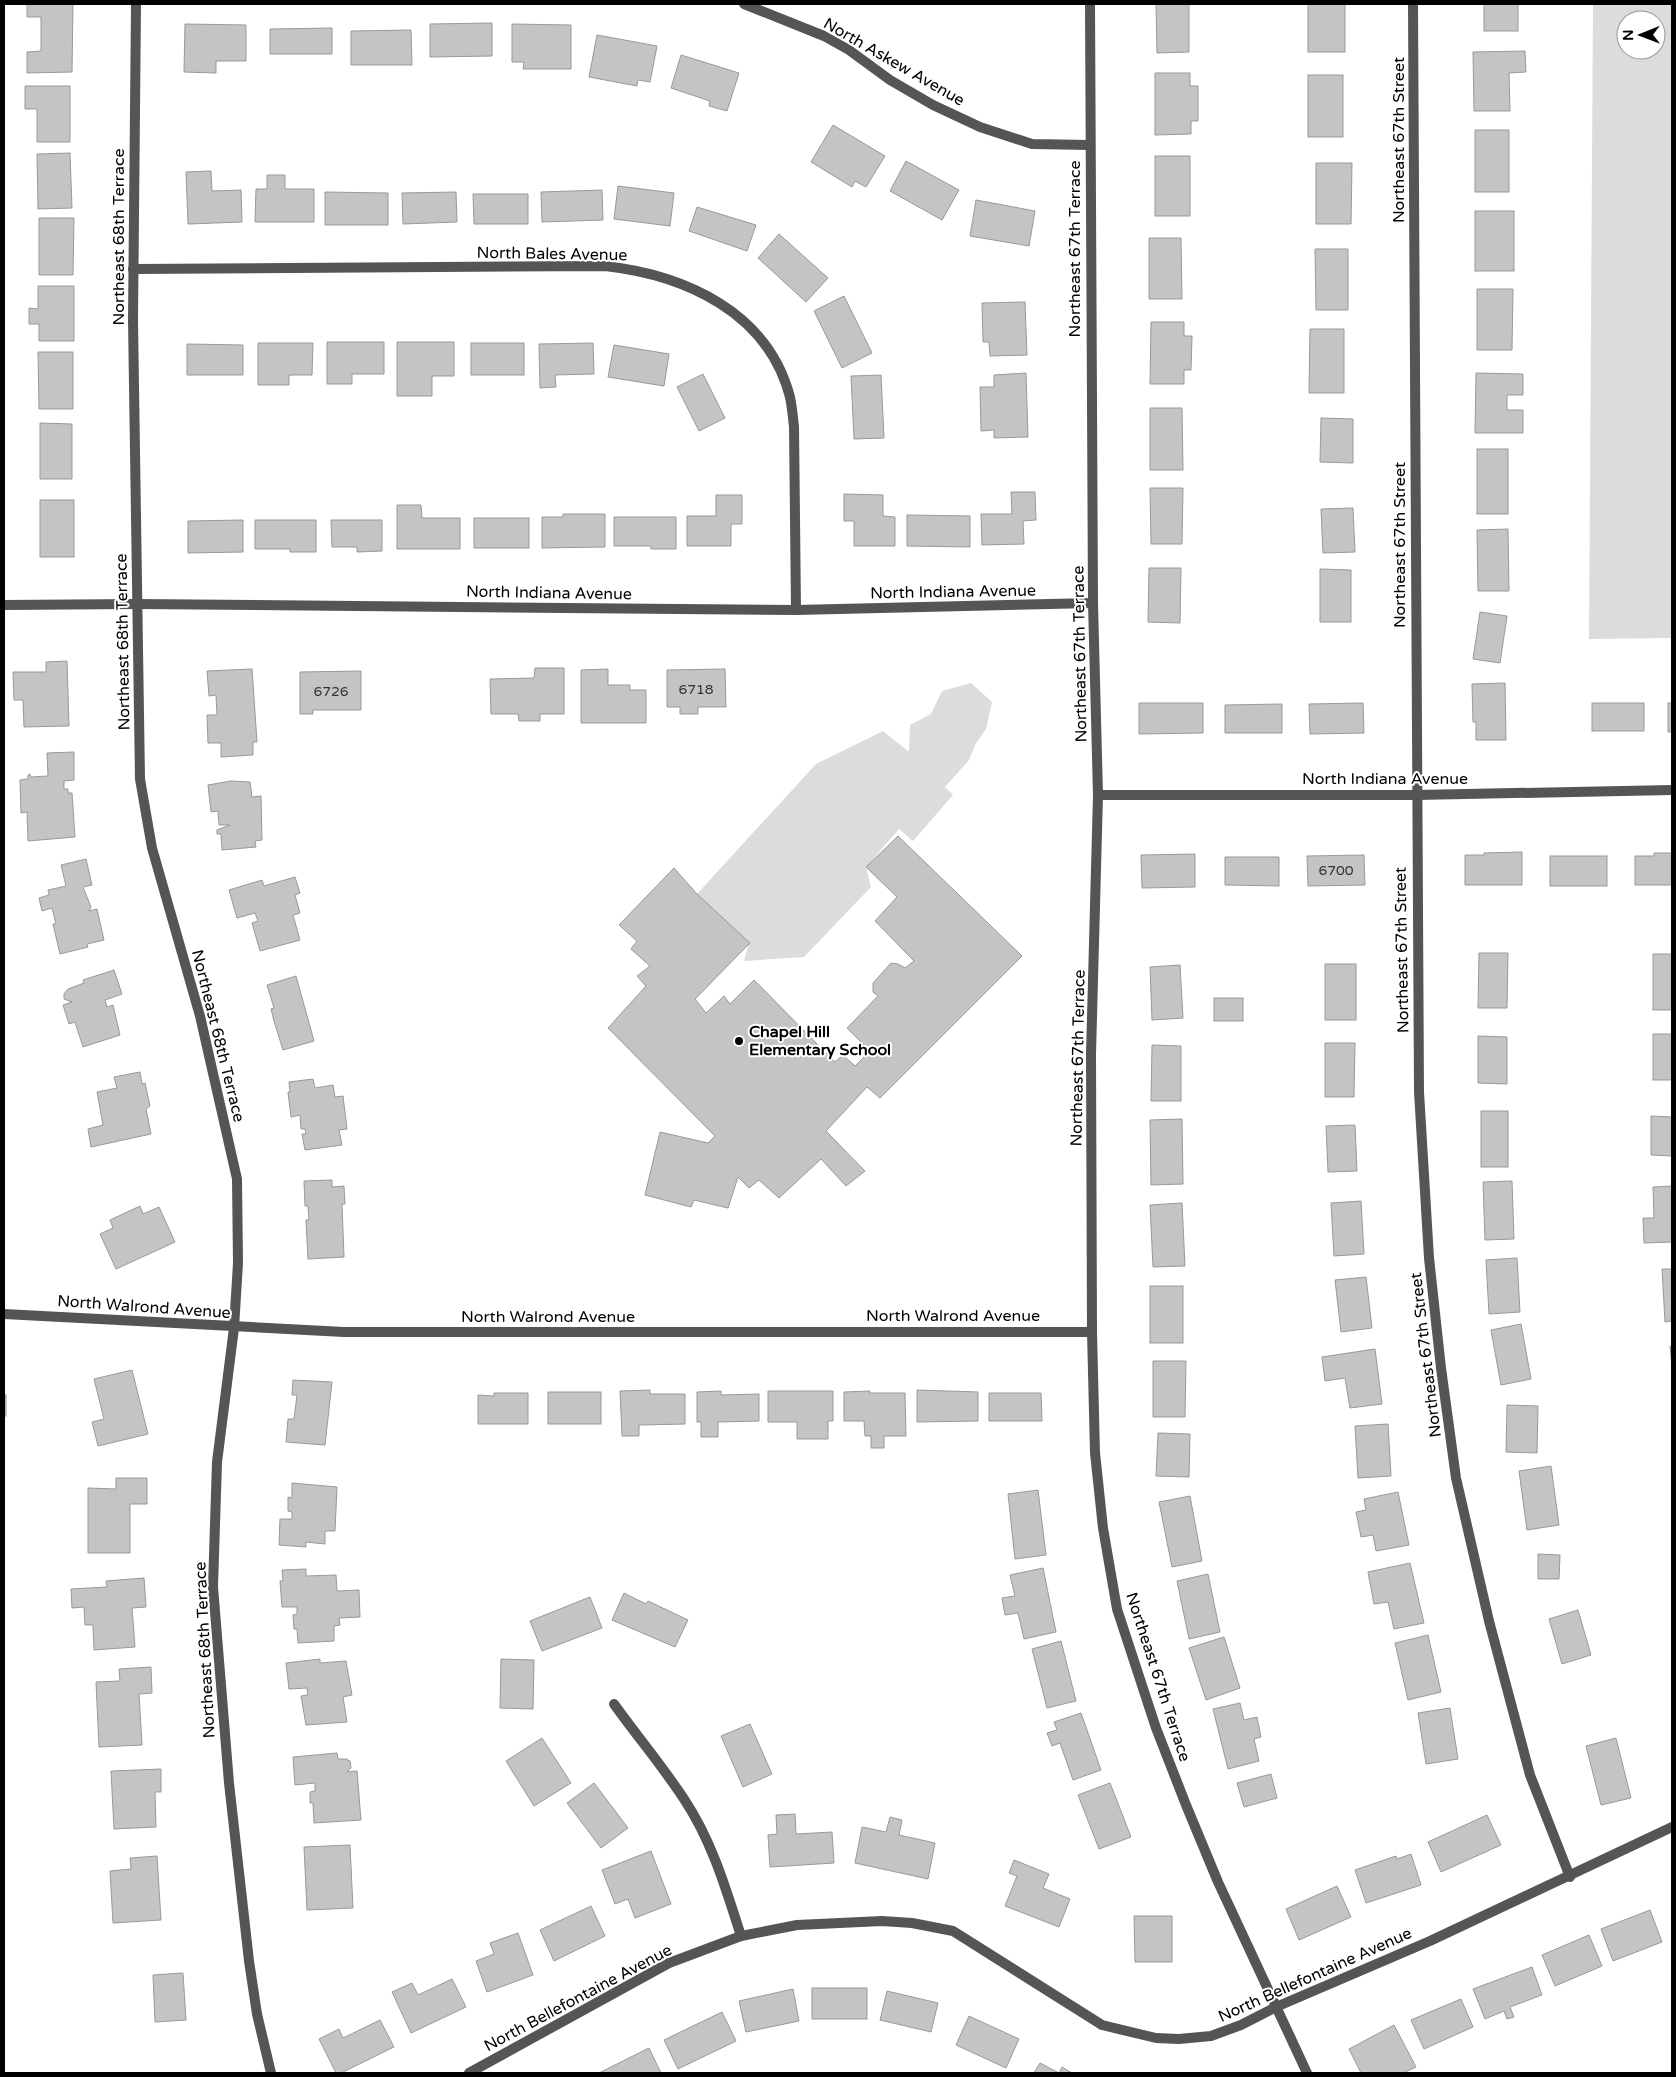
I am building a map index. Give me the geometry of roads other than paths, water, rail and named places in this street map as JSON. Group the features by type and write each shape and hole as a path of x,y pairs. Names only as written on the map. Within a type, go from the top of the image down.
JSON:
{"street":[{"name":"Northeast 68th Terrace","path":"136,4 133,269 136,604 140,779 150,838 200,1016 236,1179 238,1263 234,1328 218,1462 212,1587 229,1783 249,1961 257,2014 271,2073"},
{"name":"North Askew Avenue","path":"744,4 824,36 849,50 890,80 933,106 980,126 1032,144 1090,145"},
{"name":"Northeast 67th Terrace","path":"1090,4 1093,603 1098,795 1091,1054 1092,1332 1095,1453 1103,1528 1117,1609 1156,1728 1218,1882 1307,2073"},
{"name":"Northeast 67th Street","path":"1413,4 1419,1092 1429,1258 1441,1368 1455,1469 1489,1622 1530,1775 1570,1877"},
{"name":"North Bales Avenue","path":"133,269 606,266 666,277 695,289 721,304 745,322 765,344 780,370 790,398 794,427 796,610"},
{"name":"North Indiana Avenue","path":"4,605 136,604 796,610 1093,603"},
{"name":"North Indiana Avenue","path":"1098,795 1416,795 1672,790"},
{"name":"North Walrond Avenue","path":"4,1314 234,1328 363,1332 1092,1332"},
{"path":"614,1704 685,1800 722,1876 741,1936"},
{"name":"North Bellefontaine Avenue","path":"469,2073 669,1963 741,1936 797,1925 882,1921 912,1923 953,1931 1102,2025 1156,2038 1179,2039 1211,2036 1241,2025 1276,2007 1430,1941 1570,1877 1672,1827"}],"place":[{"name":"Chapel Hill Elementary School","path":"739,1041"}]}
